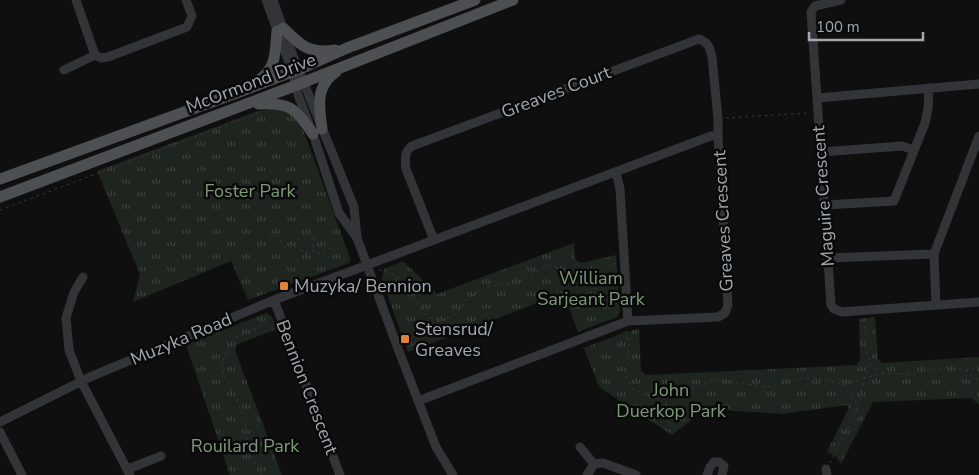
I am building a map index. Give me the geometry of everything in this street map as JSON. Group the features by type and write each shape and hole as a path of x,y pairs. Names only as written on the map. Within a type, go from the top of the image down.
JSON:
{"main road":[{"name":"McOrmond Drive","path":"0,179 242,91 347,48 475,0"},
{"name":"McOrmond Drive","path":"0,196 299,84 513,0"},
{"path":"242,91 264,77 274,64 280,30 304,48 314,51 347,48"},
{"path":"317,132 321,90 330,76 350,63"},
{"path":"246,104 276,103 288,107 317,132"}],"street":[{"path":"76,0 95,55 101,58 187,27 192,16 186,0"},
{"path":"266,0 280,30 317,132 339,213 357,238"},
{"path":"273,0 280,30"},
{"name":"Maguire Crescent","path":"841,0 815,6 811,12 831,304 838,311 842,312 979,302"},
{"name":"Greaves Court","path":"434,240 406,169 405,157 407,150 412,146 700,39 706,42 710,48 718,136"},
{"path":"64,70 95,55"},
{"path":"817,98 979,84"},
{"path":"825,205 894,200 926,116 929,88"},
{"path":"317,132 354,207 357,238 366,265 436,447 453,475"},
{"name":"Greaves Crescent","path":"366,265 711,136 718,136 728,305 725,313 718,317 626,322 418,401"},
{"path":"936,305 934,254 979,136"},
{"path":"821,152 902,146 914,150"},
{"path":"616,172 620,189 626,322"},
{"path":"828,258 934,254"},
{"name":"Muzyka Road","path":"0,422 82,381 274,300 366,265"},
{"path":"83,277 74,292 66,318 69,350 82,381 129,472 161,456"},
{"name":"Bennion Crescent","path":"274,300 340,475"},
{"path":"0,432 22,475"},
{"path":"580,447 594,464"},
{"path":"707,475 710,466 714,462 719,462 724,466 722,475"},
{"path":"594,464 603,463 636,475"},
{"path":"587,475 594,464"}],"path":[{"path":"718,124 725,123 725,118 810,113 810,109 818,108"},
{"path":"0,210 264,111"},
{"path":"270,235 278,236 285,248 291,248 300,236 309,233 314,238 312,250"},
{"path":"294,246 306,252 312,250"},
{"path":"312,250 318,254 328,248 333,248 341,257 352,264 354,270"},
{"path":"583,279 604,267 619,262"},
{"path":"408,342 413,335 438,321 454,315 468,299 485,287 514,283 546,266 554,266 583,279 626,322 629,347 626,377 633,389 652,398 666,398 708,381 718,380 768,387 799,379 820,378 843,385 882,373 910,374 948,367 965,370 979,366"},
{"path":"380,270 398,278 412,293 426,316 438,321"},
{"path":"262,475 249,452 242,408 224,376 223,363 231,343 237,337 260,327 268,314 278,310"},
{"path":"865,316 866,348 870,362 882,373"},
{"path":"833,456 856,411 870,362"},
{"path":"965,370 979,381"},
{"path":"843,385 858,404"}],"green space":[{"name":"Foster Park","path":"277,108 293,117 304,132 350,258 349,263 248,300 231,261 133,302 140,274 97,171 258,111"},
{"name":"William Sarjeant Park","path":"574,243 575,259 581,263 616,255 620,311 617,317 578,332 565,298 559,295 408,352 382,280 384,269 403,261 437,294"},
{"name":"Rouilard Park","path":"266,313 272,317 277,329 238,344 235,350 282,475 230,475 186,345"},
{"name":"John Duerkop Park","path":"875,317 878,359 882,363 979,357 979,405 972,398 873,402 841,464 836,456 827,452 849,408 847,405 782,414 705,409 672,435 599,387 584,348 639,329 641,370 646,375 856,365 860,360 859,319"}],"place":[{"name":"Muzyka/ Bennion","path":"284,286"},
{"name":"Stensrud/ Greaves","path":"405,339"}]}
